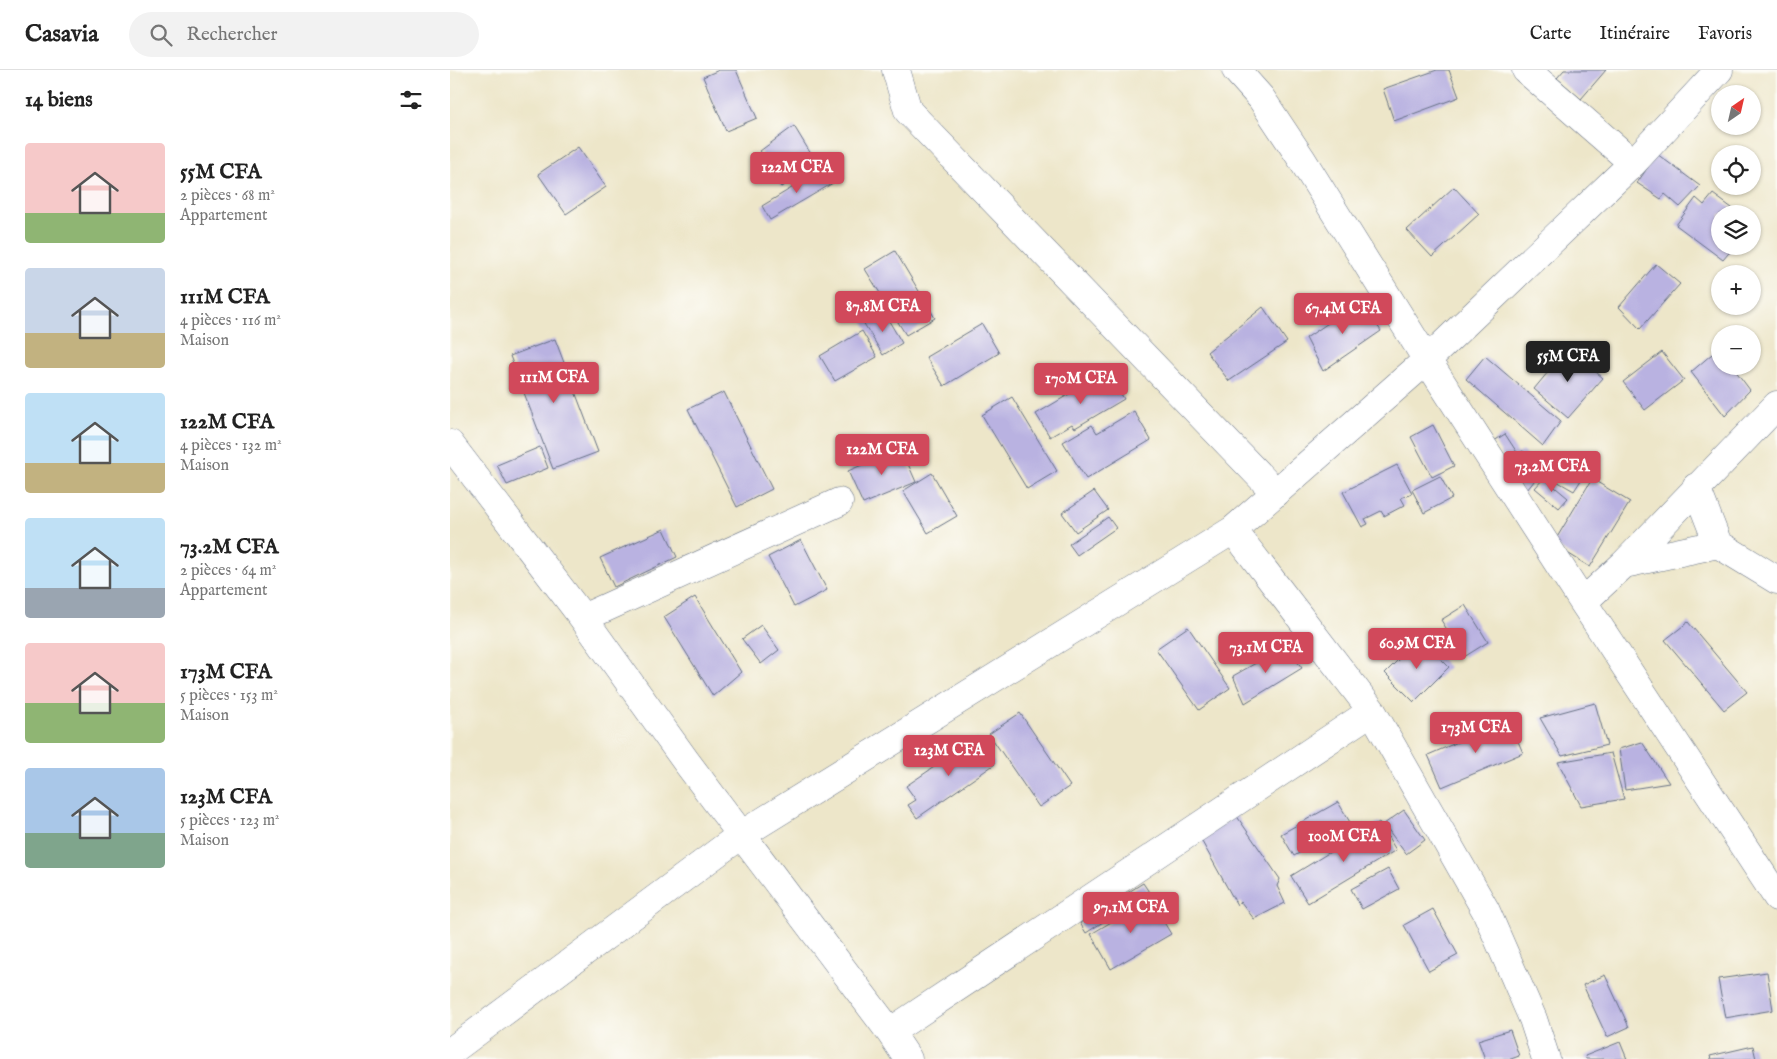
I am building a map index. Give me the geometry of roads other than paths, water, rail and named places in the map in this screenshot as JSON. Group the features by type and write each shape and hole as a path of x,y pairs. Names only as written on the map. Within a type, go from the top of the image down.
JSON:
{"street":[{"path":"896,70 908,112 1276,493"},
{"path":"1526,70 1633,163"},
{"path":"450,1052 742,835 1233,530 1427,360 1633,163 1719,70"},
{"path":"1240,72 1261,98 1301,158 1427,360 1777,897"},
{"path":"1583,602 1624,564 1696,487 1777,405"},
{"path":"450,444 583,618 685,760 890,1032 908,1059"},
{"path":"1696,487 1718,544 1777,580"},
{"path":"583,618 839,502"},
{"path":"1233,530 1372,711 1486,911 1533,1019 1546,1059"},
{"path":"1624,564 1718,544"},
{"path":"890,1032 1372,711"}]}
